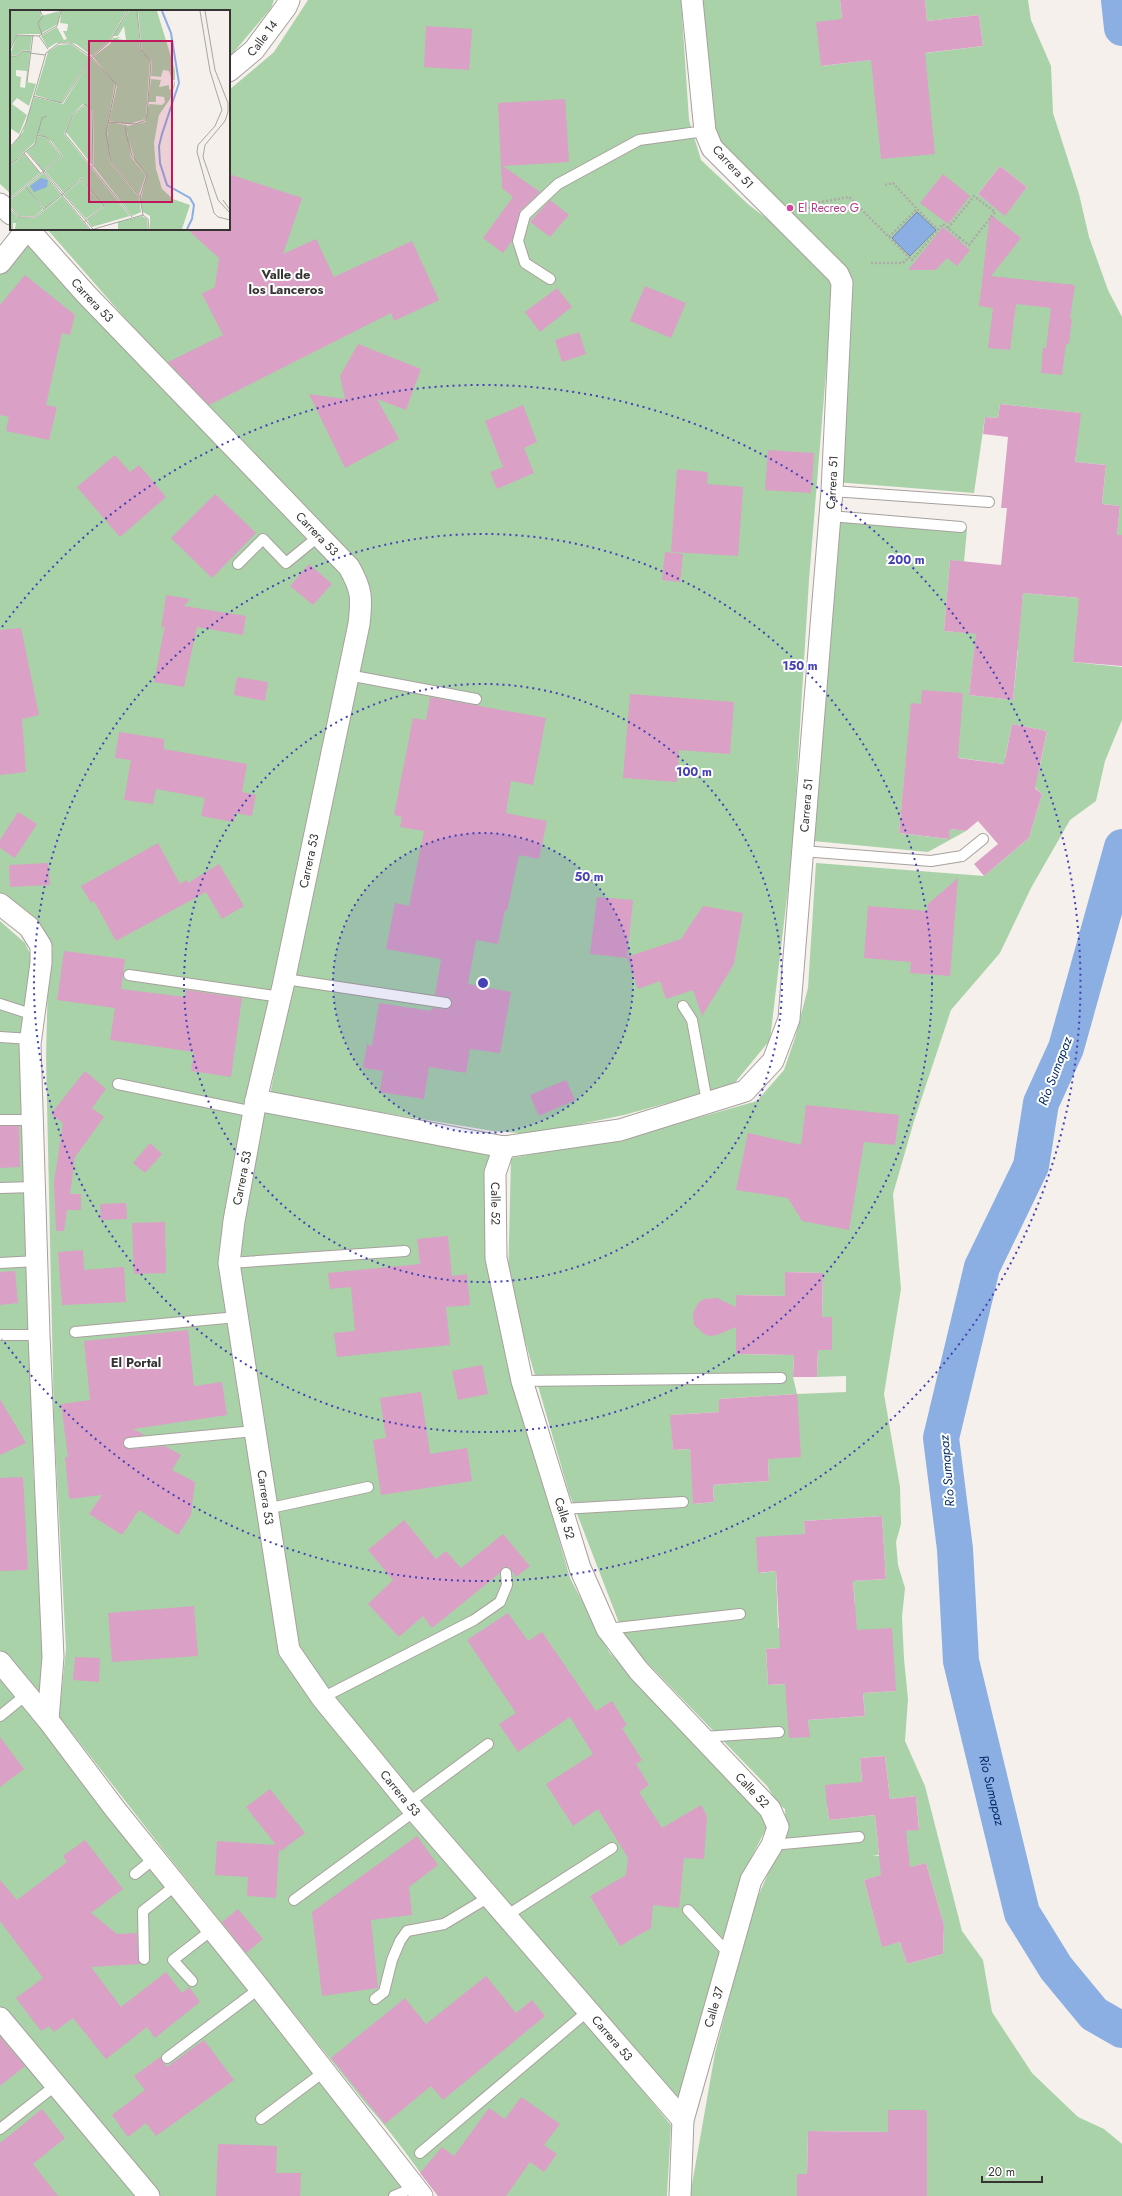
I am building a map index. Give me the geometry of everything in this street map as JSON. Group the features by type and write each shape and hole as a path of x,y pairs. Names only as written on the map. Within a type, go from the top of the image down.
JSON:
{"street":[{"name":"Calle 14","path":"230,70 254,50 286,7 289,0"},
{"name":"Carrera 51","path":"255,1106 504,1147 620,1130 744,1090 773,1061 789,1019 832,491 842,283 838,274 712,148 705,131 692,0"},
{"path":"0,204 10,213"},
{"path":"0,263 17,238"},
{"name":"Carrera 53","path":"17,238 86,293 349,567 359,584 361,603 348,675 283,988 255,1106 234,1221 229,1263 289,1650 322,1698 411,1807 683,2120"},
{"path":"0,904 29,928 41,946 41,963 31,1039 39,1335 53,1657 48,1720"},
{"name":"Calle 52","path":"504,1147 494,1172 496,1258 522,1381 580,1568 607,1629 639,1671 701,1737 736,1770 770,1809 775,1836"},
{"path":"0,1662 48,1720 115,1809 260,1988 418,2191"},
{"name":"Calle 37","path":"680,2196 683,2120 751,1880 775,1836"},
{"path":"0,2018 149,2196"}],"lane":[{"path":"550,279 525,263 518,241 525,214 558,184 639,140 705,131"},
{"path":"832,491 989,502"},
{"path":"830,516 961,527"},
{"path":"238,564 264,539 286,563 319,536"},
{"path":"348,675 476,699"},
{"path":"802,851 931,861 962,856 983,838"},
{"path":"129,975 446,1003"},
{"path":"0,1004 34,1016"},
{"path":"683,1006 692,1020 707,1102"},
{"path":"0,1037 31,1039"},
{"path":"118,1084 255,1106"},
{"path":"0,1120 32,1120"},
{"path":"0,1188 34,1187"},
{"path":"229,1263 405,1251"},
{"path":"0,1263 37,1261"},
{"path":"75,1332 237,1317"},
{"path":"0,1335 39,1335"},
{"path":"522,1381 781,1378"},
{"path":"129,1443 254,1431"},
{"path":"266,1509 368,1487"},
{"path":"562,1509 683,1502"},
{"path":"322,1698 474,1620 500,1602 508,1585 506,1573"},
{"path":"607,1629 740,1614"},
{"path":"0,1716 27,1694"},
{"path":"701,1737 779,1732"},
{"path":"294,1900 488,1744"},
{"path":"775,1836 859,1837"},
{"path":"506,1916 612,1848"},
{"path":"135,1874 155,1858"},
{"path":"144,1959 143,1911 176,1884"},
{"path":"375,1999 384,1992 392,1960 400,1941 407,1931 444,1924 489,1897"},
{"path":"688,1910 729,1954"},
{"path":"192,1981 173,1960 213,1929"},
{"path":"166,2058 260,1988"},
{"path":"420,2153 588,2011"},
{"path":"261,2119 324,2071"},
{"path":"0,2129 56,2085"},
{"path":"394,2196 418,2191"}],"path":[{"path":"885,185 893,183 916,209 938,230"},
{"path":"791,226 803,212 815,203 850,197 912,260 918,256 943,224 959,239 969,245 995,212 988,204 974,196 948,228"},
{"path":"889,237 916,209"},
{"path":"871,263 903,263 909,257"}],"green space":[{"path":"0,0 274,0 271,8 230,57 230,10 10,10 10,193 0,184"},
{"path":"308,0 681,0 689,120 701,160 749,205 828,265 833,287 809,580 792,855 770,1040 733,1085 624,1115 533,1134 493,1131 270,1094 339,762 369,597 48,230 230,230 230,89 274,52"},
{"path":"700,0 840,0 842,19 822,66 983,46 979,15 927,21 925,0 1028,0 1031,20 1051,66 1053,113 1079,194 1089,237 1108,290 1122,317 1122,535 1117,535 1120,506 1102,504 1106,465 1075,462 1080,413 1000,404 998,418 985,417 974,493 835,482 846,283 713,140","holes":["1000,166 1027,187 1005,215 978,194"]},
{"path":"29,238 344,569 356,607 221,1266 282,1651 671,2125 667,2196 438,2196 376,2115 165,1852 59,1716 66,1649 54,1422 46,1057 49,938 0,899 0,274"},
{"path":"834,516 967,529 964,562 950,560 944,631 1018,637 1023,593 1079,598 1081,612 1073,662 1122,667 1122,720 1105,761 1096,801 1070,820 1031,888 1000,953 951,1010 914,1121 893,1194 901,1289 884,1394 900,1487 901,1524 896,1542 898,1565 905,1588 902,1617 908,1699 905,1741 925,1786 962,1931 983,1960 992,2012 1032,2073 1078,2117 1104,2129 1122,2144 1122,2196 927,2196 927,2110 889,2110 888,2132 808,2131 807,2174 797,2196 690,2196 715,2053 752,1910 786,1833 785,1809 778,1804 767,1786 626,1641 569,1493 508,1282 511,1158 630,1137 757,1101 784,1070 795,1038 808,988 816,863 984,876 1029,838 1042,794 1012,765 907,751 899,833 948,839 950,829 966,831 928,852 803,840","holes":["975,645 1018,650 1013,700 969,695","1012,724 1047,731 1040,765 1005,758","785,1272 823,1273 822,1317 832,1350 818,1350 817,1377 846,1376 846,1392 797,1394 793,1377 794,1355 736,1354 736,1295 785,1296","797,1394 768,1459 769,1481 713,1485 714,1502 694,1504 690,1449 673,1450 671,1415 719,1412 719,1399","882,1516 886,1579 853,1581 855,1604 799,1607 800,1626 778,1628 776,1571 759,1573 805,1534 804,1521","815,1646 896,1691 863,1693 865,1716 808,1720 809,1737 785,1684 768,1685 766,1649","885,1756 890,1799 916,1796 919,1829 906,1831 879,1856 872,1856 879,1855 875,1815 829,1820 827,1806 862,1782 860,1758","926,1863 944,1925 943,1954 907,1964 900,1942 882,1946 864,1880"]},
{"path":"0,921 25,943 31,956 33,1468 46,1661 45,1692 39,1694 32,1690 0,1650"},
{"path":"261,1110 497,1153 507,1358 570,1578 609,1652 769,1823 748,1864 702,2012 679,2099 481,1875 317,1678 293,1637 236,1255"},
{"path":"0,1673 410,2196 159,2196 0,2009"},
{"path":"0,2031 139,2196 0,2196"}],"water":[{"path":"917,212 936,230 910,256 892,238"}],"building":[{"path":"840,0 925,0 927,21 979,15 983,46 925,53 935,154 881,159 871,60 821,66 816,22 842,19"},
{"path":"426,26 472,29 469,70 424,67"},
{"path":"565,99 569,162 503,166 540,192 520,211 512,241 503,253 483,238 513,197 502,188 498,103"},
{"path":"1000,166 1027,187 1005,216 978,194"},
{"path":"230,174 302,198 283,254 316,239 334,277 412,241 439,300 394,321 391,313 209,405 168,362 223,335 202,294 215,287 219,258 188,230 230,230"},
{"path":"943,174 970,196 948,224 920,203"},
{"path":"550,200 569,215 550,237 530,222"},
{"path":"990,214 1021,238 991,276 1075,285 1070,319 1072,319 1069,344 1066,344 1062,375 1041,373 1043,348 1046,348 1051,308 1016,304 1010,350 988,348 993,308 979,306"},
{"path":"943,227 970,250 957,266 947,258 936,270 908,270"},
{"path":"25,275 75,315 70,335 62,333 46,405 57,407 49,440 6,431 9,417 0,415 0,305"},
{"path":"645,286 686,303 671,338 630,321"},
{"path":"557,288 572,307 540,332 525,312"},
{"path":"579,332 586,354 562,362 555,340"},
{"path":"358,344 421,369 406,410 377,399 399,439 345,468 309,394 345,399 340,376"},
{"path":"1000,404 1081,413 1075,462 1106,465 1102,504 1120,506 1117,535 1122,535 1122,666 1073,662 1079,598 1023,593 1013,700 969,695 976,634 944,631 950,560 1001,565 1007,508 1001,508 1008,437 983,434 985,417 998,418"},
{"path":"523,405 537,442 524,448 534,473 497,489 490,472 503,467 485,421"},
{"path":"768,450 814,453 811,493 765,490"},
{"path":"115,455 130,472 139,465 166,497 120,537 77,487"},
{"path":"677,469 708,472 707,484 743,487 738,556 671,552"},
{"path":"215,494 256,533 212,578 171,538"},
{"path":"665,552 683,554 680,582 662,580"},
{"path":"309,564 332,584 313,605 290,586"},
{"path":"166,595 190,599 184,606 246,616 243,635 197,627 184,687 154,682 165,625 161,629"},
{"path":"21,628 39,715 22,719 26,772 0,775 0,630"},
{"path":"237,677 268,682 265,701 234,695"},
{"path":"922,690 963,693 958,758 1004,764 1012,724 1047,731 1035,788 1042,794 1029,838 984,876 974,864 998,844 978,821 966,831 950,829 949,839 899,833 911,703 921,704"},
{"path":"630,694 734,702 730,754 679,750 677,782 623,778"},
{"path":"430,697 546,718 533,785 511,781 506,813 547,821 539,859 519,855 498,944 476,940 468,984 511,992 500,1053 470,1049 466,1073 429,1067 424,1099 380,1092 383,1071 363,1068 367,1044 372,1046 379,1003 431,1011 432,1008 448,1009 452,1004 450,998 435,995 441,959 386,949 395,903 409,906 424,831 400,827 402,817 394,815 413,718 426,720"},
{"path":"119,732 164,739 164,749 247,764 242,792 256,795 252,816 235,813 234,822 201,816 205,798 156,789 153,804 124,800 131,760 115,758"},
{"path":"18,812 37,824 15,858 0,848 0,840"},
{"path":"158,843 180,884 186,880 188,883 219,864 244,906 222,919 206,892 116,941 94,901 91,903 81,886"},
{"path":"48,863 50,885 10,887 9,865"},
{"path":"958,878 950,976 910,973 911,962 864,958 868,906 927,911 928,904"},
{"path":"597,897 633,900 627,958 590,954"},
{"path":"703,906 743,913 734,964 702,1016 693,990 666,999 660,981 638,989 627,957 681,939"},
{"path":"64,951 125,959 121,989 185,997 186,990 242,998 231,1077 191,1071 194,1052 110,1040 115,1008 57,1000"},
{"path":"85,1071 106,1089 92,1108 104,1117 75,1157 70,1194 81,1194 81,1210 67,1210 64,1231 56,1231 54,1182 63,1123 51,1114"},
{"path":"566,1080 575,1100 539,1116 530,1095"},
{"path":"806,1105 899,1115 895,1145 864,1142 849,1230 802,1221 788,1198 736,1190 748,1133 801,1145"},
{"path":"0,1126 19,1126 20,1167 0,1168"},
{"path":"150,1143 162,1154 145,1173 133,1163"},
{"path":"126,1203 127,1219 101,1220 100,1204"},
{"path":"165,1222 166,1273 134,1274 132,1223"},
{"path":"448,1236 452,1276 467,1274 470,1305 446,1307 450,1345 337,1357 334,1333 355,1331 351,1287 330,1289 328,1273 420,1264 417,1239"},
{"path":"83,1250 84,1270 124,1267 126,1302 62,1305 58,1252"},
{"path":"15,1271 18,1303 0,1305 0,1272"},
{"path":"785,1272 823,1273 822,1317 832,1317 832,1350 818,1350 817,1377 793,1377 794,1355 736,1354 736,1327 717,1335 710,1336 704,1334 694,1325 693,1313 699,1302 704,1299 717,1298 736,1307 736,1295 785,1296"},
{"path":"188,1330 194,1386 222,1382 227,1415 133,1429 145,1435 126,1438 123,1443 124,1447 130,1449 165,1446 181,1455 172,1470 195,1482 191,1515 178,1535 139,1510 122,1535 89,1514 102,1495 69,1499 65,1457 68,1457 61,1404 90,1400 84,1341"},
{"path":"482,1365 488,1394 458,1400 452,1371"},
{"path":"421,1392 430,1454 467,1448 472,1481 381,1495 373,1440 386,1438 380,1398"},
{"path":"797,1394 801,1457 768,1459 769,1481 713,1485 714,1502 693,1504 690,1449 673,1450 670,1415 719,1412 719,1399"},
{"path":"0,1399 26,1443 0,1455"},
{"path":"23,1477 28,1570 0,1571 0,1478"},
{"path":"882,1516 886,1579 853,1581 857,1630 892,1628 896,1691 863,1693 865,1716 808,1720 810,1737 789,1738 785,1684 768,1685 766,1649 780,1648 776,1571 758,1573 756,1537 805,1534 804,1521"},
{"path":"404,1520 436,1559 446,1551 461,1568 503,1534 530,1566 516,1577 509,1567 503,1567 500,1573 432,1628 423,1616 399,1637 368,1604 393,1580 368,1550"},
{"path":"194,1606 198,1656 112,1662 108,1613"},
{"path":"508,1613 528,1641 542,1632 596,1711 612,1701 627,1725 622,1728 642,1760 636,1764 649,1785 639,1792 662,1828 701,1805 707,1816 704,1859 684,1858 679,1908 653,1905 651,1928 620,1946 590,1896 626,1875 628,1858 598,1809 573,1826 546,1784 593,1754 570,1717 518,1752 499,1724 516,1713 467,1640"},
{"path":"75,1657 100,1658 99,1682 73,1680"},
{"path":"0,1737 24,1769 0,1787"},
{"path":"885,1756 890,1799 916,1796 919,1830 906,1831 910,1867 926,1863 944,1925 943,1954 907,1964 900,1942 882,1947 864,1880 881,1875 875,1815 829,1820 827,1806 825,1785 862,1782 860,1758"},
{"path":"270,1789 305,1833 281,1851 279,1849 276,1898 247,1896 248,1877 215,1875 217,1841 276,1845 246,1807"},
{"path":"417,1836 438,1865 409,1887 412,1915 371,1920 378,1988 322,1996 312,1912"},
{"path":"85,1840 123,1889 91,1913 117,1934 137,1933 138,1959 140,1964 91,1967 121,2007 166,1972 182,1993 189,1987 200,2002 155,2038 147,2027 106,2059 73,2018 54,2032 49,2026 41,2031 16,1998 43,1978 0,1921 0,1880 17,1900 67,1862 63,1856"},
{"path":"238,1909 263,1939 246,1953 222,1922"},
{"path":"486,1976 516,2013 532,2000 545,2016 443,2100 431,2086 385,2124 331,2058 405,1998 426,2024"},
{"path":"0,2037 25,2066 0,2086"},
{"path":"204,2040 234,2080 156,2136 146,2123 128,2137 112,2115 145,2090 134,2076 160,2057 167,2067"},
{"path":"521,2097 560,2124 544,2145 557,2154 544,2172 530,2162 506,2196 438,2196 420,2173 442,2147 454,2156 489,2108 505,2119"},
{"path":"42,2109 65,2138 33,2164 58,2196 0,2196 0,2143"},
{"path":"888,2110 927,2110 927,2196 797,2196 797,2174 807,2174 808,2131 888,2132"},
{"path":"218,2144 277,2146 276,2173 301,2173 300,2196 216,2196"}],"waterway":[{"name":"Río Sumapaz","path":"1119,0 1122,28"},
{"name":"Río Sumapaz","path":"1122,847 1066,1048 1041,1103 1031,1166 982,1267 941,1438 955,1549 961,1661 1022,1913 1056,1968 1094,2014 1122,2030"}],"place":[{"name":"El Recreo G","path":"790,208"}],"district":[{"name":"Valle de los Lanceros","path":"286,282"},
{"name":"El Portal","path":"136,1362"}]}
